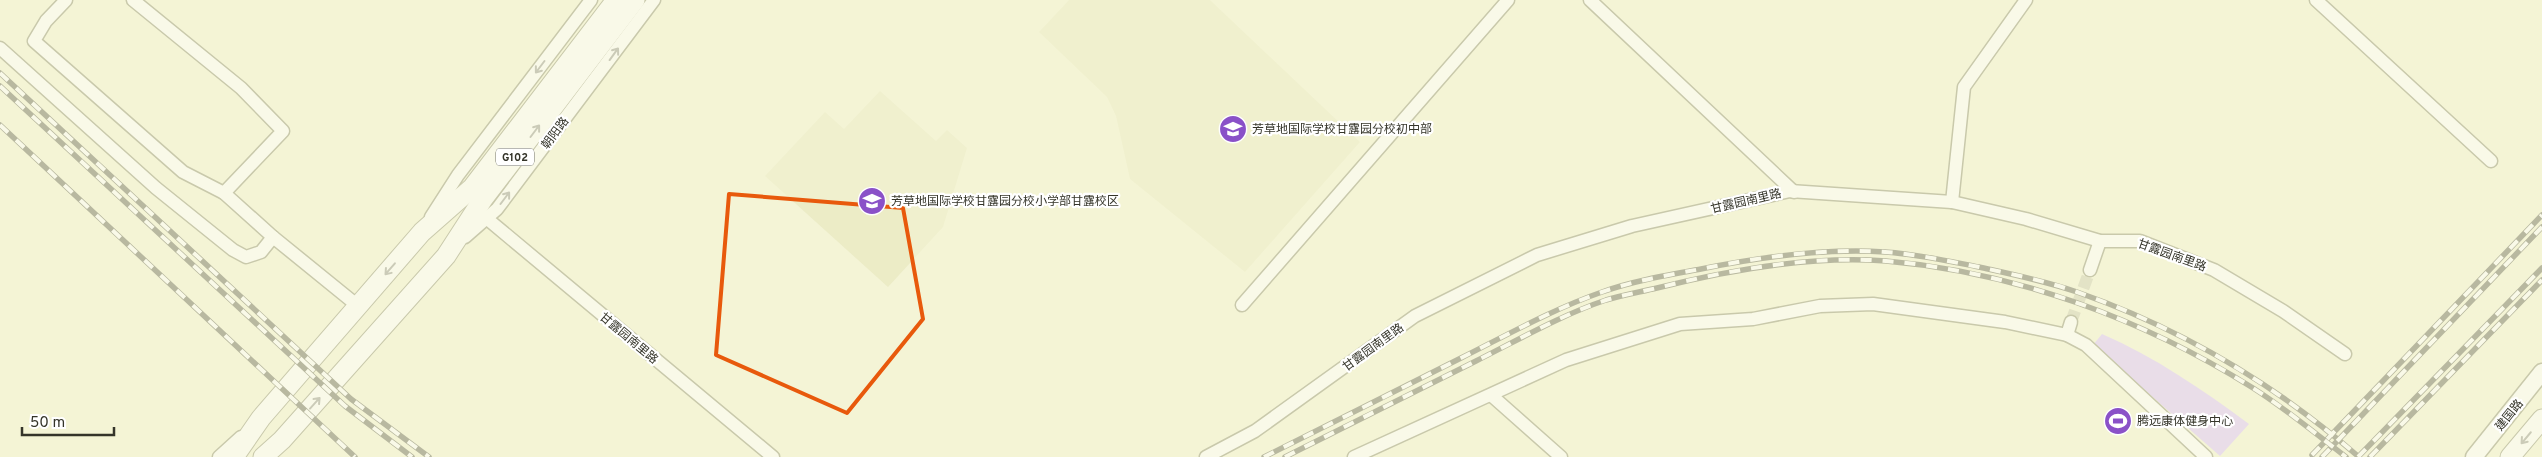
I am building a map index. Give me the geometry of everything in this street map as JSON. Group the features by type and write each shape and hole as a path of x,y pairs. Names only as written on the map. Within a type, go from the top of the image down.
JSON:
{"highway":[{"name":"朝阳路","path":"234,457 261,418 422,232 472,188 590,60 616,0"},
{"name":"朝阳路","path":"264,457 282,440 446,256 483,199 635,0"},
{"path":"2510,457 2542,419"}],"main road":[{"name":"建国路","path":"2474,457 2542,372"}],"street":[{"path":"66,0 46,20 34,41 183,172 224,193 358,306"},
{"path":"133,0 241,88 283,131 224,193"},
{"name":"朝阳路","path":"422,232 458,175 591,0"},
{"name":"朝阳路","path":"446,256 486,217 497,209 590,60 654,0"},
{"path":"1242,305 1508,0"},
{"path":"1590,0 1794,192"},
{"path":"1952,202 1964,87 2026,0"},
{"path":"2316,0 2491,161"},
{"path":"561,38 590,60"},
{"path":"0,48 156,188 233,250 246,257 261,252 274,237"},
{"name":"甘露园南里路","path":"1206,457 1255,431 1415,316 1537,255 1632,226 1794,192 1952,202 2026,219 2100,241 2140,241 2214,270 2283,311 2345,354"},
{"name":"甘露园南里路","path":"486,217 773,457"},
{"path":"2090,270 2100,241"},
{"path":"1354,457 1566,360 1680,324 1753,319 1820,306 1873,304 1996,321 2067,335 2086,345 2206,457"},
{"path":"2067,335 2071,322"},
{"path":"1491,395 1561,457"},
{"name":"朝阳路","path":"219,457 261,418"},
{"name":"朝阳路","path":"271,457 282,440"}],"highlighted area":[{"path":"729,194 903,208 923,319 847,413 716,355"}],"shaded area":[{"name":"芳草地国际学校甘露园分校初中部","path":"1069,0 1210,0 1360,142 1245,272 1130,179 1116,116 1107,97 1039,32"},
{"name":"芳草地国际学校甘露园分校小学部甘露校区","path":"880,91 936,141 947,130 967,148 943,227 888,287 765,176 825,112 844,129"},
{"path":"2102,334 2141,353 2178,375 2249,424 2220,456 2093,345"}],"tunnel":[{"path":"2071,322 2090,270"}],"railway":[{"path":"0,73 351,399 429,457"},
{"path":"0,86 345,406 412,457"},
{"path":"0,125 355,457"},
{"path":"2312,455 2542,215"},
{"path":"2322,457 2542,227"},
{"path":"1264,457 1530,323 1602,292 1651,279 1746,261 1792,254 1838,251 1897,253 1956,262 2041,281 2115,306 2190,341 2226,361 2294,406 2359,457"},
{"path":"1285,457 1540,328 1589,306 1625,295 1713,275 1800,262 1829,260 1886,261 1935,267 1983,276 2030,288 2123,320 2211,363 2253,388 2346,457"},
{"path":"2358,457 2542,268"},
{"path":"2370,457 2542,280"}],"place":[{"name":"芳草地国际学校甘露园分校初中部","path":"1233,129"},
{"name":"芳草地国际学校甘露园分校小学部甘露校区","path":"872,201"},
{"name":"腾远康体健身中心","path":"2118,421"}]}
